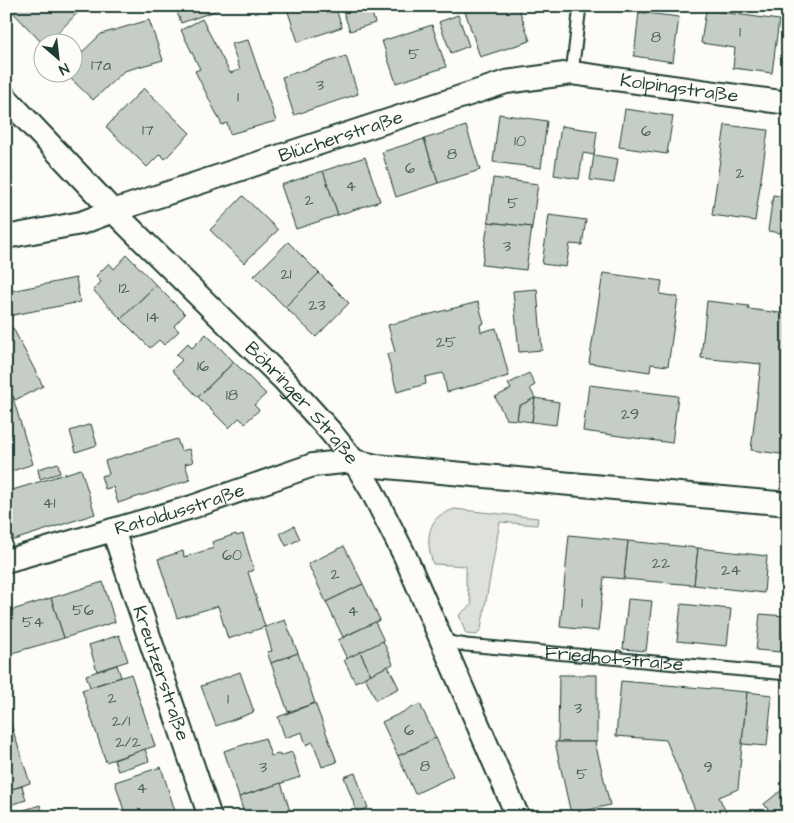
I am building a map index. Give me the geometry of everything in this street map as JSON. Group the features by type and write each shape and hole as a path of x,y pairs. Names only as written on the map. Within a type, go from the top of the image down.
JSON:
{"street":[{"name":"Kolpingstraße","path":"572,73 788,103"},
{"name":"Blücherstraße","path":"6,237 81,223 506,82 572,73"},
{"name":"Böhringer Straße","path":"6,98 113,211 284,380 354,461 376,466 788,504"},
{"name":"Ratoldusstraße","path":"6,561 192,507 313,465 354,461"},
{"path":"354,461 372,491 405,556 518,817"},
{"name":"Kreutzerstraße","path":"113,530 210,817"}],"lane":[{"path":"572,73 580,6"},
{"name":"Friedhofstraße","path":"443,641 466,645 788,674"}],"shaded area":[{"path":"454,509 538,518 537,525 500,522 481,629 477,635 466,634 459,615 472,604 466,584 466,566 433,564 430,552 429,539 431,527 439,516"}],"building":[{"path":"7,6 84,6 59,32 32,32"},
{"path":"175,6 216,6 218,10 181,23"},
{"path":"286,6 335,6 342,27 298,42"},
{"path":"359,6 370,6 375,23 350,31 343,11"},
{"path":"480,6 518,6 530,41 480,57 465,11"},
{"path":"706,10 779,20 772,73 733,68 735,48 701,43"},
{"path":"639,12 679,17 673,62 634,56"},
{"path":"458,15 469,46 451,53 439,22"},
{"path":"202,19 230,73 240,70 231,44 248,40 276,121 230,134 227,123 222,125 195,71 200,69 181,30"},
{"path":"149,20 163,60 124,71 93,100 74,82 82,82 82,52 101,34"},
{"path":"432,25 446,67 396,83 382,41"},
{"path":"346,56 358,94 294,115 282,77"},
{"path":"144,88 190,133 165,159 160,154 147,167 106,127"},
{"path":"625,109 673,116 667,154 619,147"},
{"path":"499,114 547,121 541,168 493,162"},
{"path":"725,125 768,130 755,221 712,215"},
{"path":"466,126 480,170 438,183 424,139"},
{"path":"561,126 597,131 594,155 583,153 579,179 554,175"},
{"path":"424,139 438,183 396,197 382,152"},
{"path":"594,155 618,159 614,183 590,180"},
{"path":"365,157 380,201 338,215 323,171"},
{"path":"323,171 338,215 296,229 281,185"},
{"path":"493,178 538,184 532,227 488,222"},
{"path":"773,195 788,197 788,234 768,231"},
{"path":"243,196 278,230 244,263 210,230"},
{"path":"549,215 586,220 582,245 570,244 566,267 542,264"},
{"path":"488,222 532,227 526,270 482,265"},
{"path":"288,242 319,273 285,307 254,276"},
{"path":"127,255 156,285 121,319 93,290 101,282 96,276 109,263 114,269"},
{"path":"319,273 349,303 316,337 285,307"},
{"path":"603,273 662,281 660,294 678,297 668,366 651,364 650,372 589,363"},
{"path":"76,278 80,302 8,316 6,292"},
{"path":"156,285 185,314 174,326 179,331 164,345 159,340 150,348 121,319"},
{"path":"537,289 542,350 519,352 513,291"},
{"path":"707,301 749,306 748,309 788,314 788,455 751,450 761,364 701,358"},
{"path":"478,302 484,323 480,325 481,332 496,328 509,376 447,392 443,373 425,377 426,384 397,392 387,354 395,352 388,325"},
{"path":"13,328 43,386 15,400 6,383 6,332"},
{"path":"206,334 234,362 198,397 172,370 182,360 176,355 188,343 192,348"},
{"path":"234,362 266,394 254,405 259,410 245,423 239,418 229,428 198,397"},
{"path":"529,373 535,385 530,388 535,398 519,406 517,420 506,419 495,397 511,389 508,384"},
{"path":"589,385 678,396 672,443 583,431"},
{"path":"12,395 33,464 6,473 6,396"},
{"path":"535,398 532,422 517,420 519,406"},
{"path":"535,398 559,402 556,425 532,422"},
{"path":"91,424 97,445 76,452 70,431"},
{"path":"177,439 181,451 189,449 193,462 185,464 190,480 118,503 113,487 105,489 101,476 109,474 105,461"},
{"path":"58,463 60,473 40,479 38,469"},
{"path":"81,469 95,514 14,540 6,515 6,492"},
{"path":"294,526 300,539 286,546 280,533"},
{"path":"236,534 237,536 243,534 254,570 248,572 265,627 228,639 218,606 177,618 158,559 183,551 184,557 214,548 212,542"},
{"path":"569,535 628,541 624,579 604,577 598,631 560,627"},
{"path":"628,541 698,548 694,585 624,579"},
{"path":"344,546 363,584 326,602 308,564"},
{"path":"698,548 767,556 764,593 694,585"},
{"path":"103,582 115,622 64,638 51,598"},
{"path":"363,584 380,620 343,637 326,602"},
{"path":"51,598 64,638 12,653 6,633 6,612"},
{"path":"628,599 652,601 646,651 623,649"},
{"path":"681,604 731,609 727,646 677,641"},
{"path":"760,614 785,616 781,652 756,650"},
{"path":"285,620 298,653 271,663 267,652 272,651 265,627"},
{"path":"375,622 384,641 347,659 338,640"},
{"path":"119,635 128,661 97,671 89,645"},
{"path":"383,641 393,664 371,675 360,652"},
{"path":"360,652 371,675 355,682 344,660"},
{"path":"298,653 315,703 288,712 271,663"},
{"path":"117,665 121,677 90,687 86,675"},
{"path":"388,666 399,688 376,700 365,677"},
{"path":"240,672 254,712 216,726 201,686"},
{"path":"131,674 155,746 106,762 82,690"},
{"path":"559,675 597,675 597,742 558,742"},
{"path":"621,681 747,692 738,789 719,797 728,817 698,817 666,740 616,736"},
{"path":"747,692 772,695 767,746 742,744"},
{"path":"315,703 337,762 322,767 313,742 306,745 302,732 285,738 278,717"},
{"path":"420,704 436,738 398,756 382,722"},
{"path":"6,713 30,783 6,791"},
{"path":"265,738 271,756 279,754 280,756 292,752 300,777 239,797 224,751"},
{"path":"436,738 453,776 415,794 398,756"},
{"path":"555,742 595,742 610,805 571,814"},
{"path":"145,749 149,761 118,771 114,760"},
{"path":"161,767 177,817 126,817 115,782"},
{"path":"355,773 368,808 357,812 344,777"},
{"path":"281,783 292,817 245,817 239,797"},
{"path":"788,785 788,817 774,817 764,804"},
{"path":"22,786 26,800 6,806 6,791"},
{"path":"40,805 44,817 6,817 6,816"}]}
